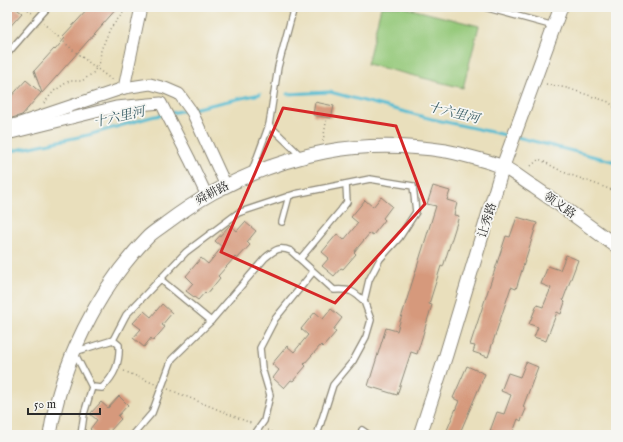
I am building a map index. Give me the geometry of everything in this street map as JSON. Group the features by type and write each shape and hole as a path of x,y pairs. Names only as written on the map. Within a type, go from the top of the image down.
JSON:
{"street":[{"path":"124,88 142,7"},
{"name":"让秀路","path":"420,435 446,355 503,166 561,7"},
{"path":"7,123 11,125 17,124 124,88 150,84 165,88 179,94 190,108 226,186"},
{"path":"7,134 116,108 161,104 207,196"},
{"name":"舜耕路","path":"50,435 53,415 74,352 80,336 96,306 127,262 149,236 190,205 267,167 302,157 359,147 417,147 462,154 503,166"},
{"name":"领义路","path":"503,166 564,207 616,246"}],"lane":[{"path":"7,54 48,7"},
{"path":"251,174 269,125 278,67 294,7"},
{"path":"484,7 554,26"},
{"path":"269,125 302,157"},
{"path":"81,435 84,414 92,387 74,352 112,340 126,315 186,252 238,213 289,196 370,179 413,186 416,212 399,238 380,259 369,280 364,301"},
{"path":"300,260 347,202 346,184"},
{"path":"282,222 289,196"},
{"path":"133,435 152,412 172,359 211,321 265,258 275,250 282,248 291,251 334,290 344,289 353,291 364,301 371,320 366,338 353,361 333,386 317,435"},
{"path":"254,435 264,421 270,395 262,368 260,348 275,319 313,272"},
{"path":"160,280 211,321"},
{"path":"92,387 102,388 110,380 117,368 119,345 112,340"},
{"path":"362,430 369,435"}],"path":[{"path":"25,7 74,51 96,69 124,88"},
{"path":"43,104 54,90 69,81 82,81 93,74 100,62 101,50 110,29 126,10 131,7"},
{"path":"534,81 567,88 609,102 616,109"},
{"path":"321,153 327,117"},
{"path":"531,166 539,159 563,172 612,190 616,190"},
{"path":"117,368 279,435"}],"highlighted area":[{"path":"283,108 396,126 425,204 335,303 221,252"}],"green space":[{"path":"381,7 403,7 479,26 463,88 367,64"}],"building":[{"path":"7,7 14,7 22,13 7,30"},
{"path":"90,7 118,7 42,93 34,71 54,49 55,50 65,38 63,36"},
{"path":"26,80 41,93 22,115 12,118 7,114 7,101"},
{"path":"315,102 334,106 331,118 313,115"},
{"path":"433,186 450,191 447,200 457,203 454,215 459,216 443,267 441,266 429,304 432,305 417,354 411,352 397,395 368,386 386,328 397,331 436,206 427,204"},
{"path":"381,197 392,206 383,218 385,220 373,235 370,233 354,252 356,254 343,269 341,268 334,276 322,266 329,258 322,252 337,234 344,240 358,223 351,217 365,200 373,207"},
{"path":"517,217 537,223 516,289 511,287 488,357 473,352 475,346 470,345 506,236 510,237"},
{"path":"245,222 256,231 247,242 250,245 237,259 235,257 218,276 220,278 207,294 205,292 198,300 186,291 193,283 186,276 201,258 208,264 222,247 215,241 230,225 237,231"},
{"path":"566,255 578,260 563,300 565,302 561,314 557,312 546,341 534,337 538,327 529,324 537,305 543,307 551,288 541,284 548,266 560,270"},
{"path":"162,304 172,313 162,325 165,327 153,341 151,338 144,347 133,338 141,329 133,323 144,311 151,317"},
{"path":"331,309 342,318 333,330 336,332 323,347 321,345 304,364 306,366 293,381 291,380 284,388 273,378 279,370 272,364 287,346 294,352 308,335 301,329 315,312 323,319"},
{"path":"526,362 538,367 523,407 526,409 521,421 518,419 512,435 501,435 490,431 497,412 504,414 511,395 501,391 508,373 520,377"},
{"path":"467,366 485,374 459,435 445,435 459,401 453,398"},
{"path":"119,396 128,405 118,416 121,419 109,432 107,430 102,435 96,435 90,429 97,420 90,414 101,402 108,408"}],"waterway":[{"name":"十六里河","path":"287,94 330,92 432,119 510,136"},
{"name":"十六里河","path":"192,109 260,94"},
{"name":"十六里河","path":"7,152 88,135 151,117 186,110"},
{"name":"十六里河","path":"517,137 616,162"}]}
